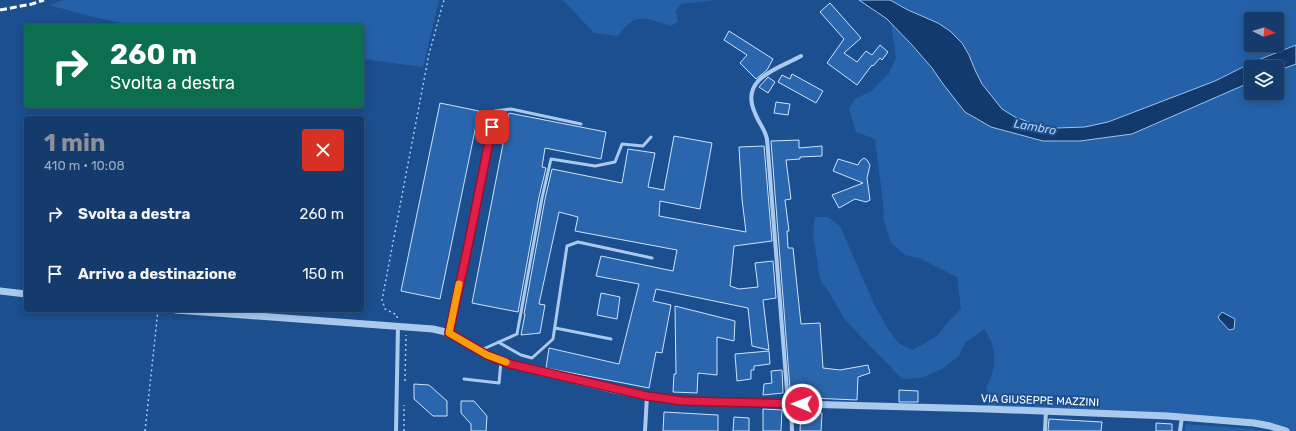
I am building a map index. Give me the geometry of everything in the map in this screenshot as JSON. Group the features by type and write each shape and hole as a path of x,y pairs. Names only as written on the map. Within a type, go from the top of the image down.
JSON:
{"street":[{"path":"792,431 792,404 787,390 767,138 752,106 752,91 760,78 801,56"},
{"path":"0,291 24,294"},
{"name":"VIA GIUSEPPE MAZZINI","path":"204,312 433,329 449,333 501,361 615,390 683,401 1046,411 1182,417 1254,423 1286,431"},
{"path":"396,431 398,326"},
{"path":"645,431 647,396"},
{"path":"1045,431 1046,411"},
{"path":"1180,431 1182,417"}],"lane":[{"path":"449,333 495,111 511,109 581,124"},
{"path":"480,350 516,334 551,159 595,166 615,162 622,144 643,146 651,137"},
{"path":"498,342 522,355 532,358 553,339 567,246 578,242 652,258"},
{"path":"555,328 611,339"},
{"path":"464,380 499,383 501,361"}],"path":[{"path":"398,326 397,315 385,309 382,300 429,54 444,0"},
{"path":"145,431 158,312"},
{"path":"404,381 406,334"},
{"path":"404,403 404,431"}],"shaded area":[{"path":"64,0 439,0 423,67 364,59 364,24 126,24 49,5"},
{"path":"563,0 717,0 681,4 676,11 678,22 671,26 648,19 636,20 631,22 618,36 594,33"},
{"path":"890,0 1296,0 1296,45 1284,50 1284,12 1244,12 1244,52 1280,52 1261,60 1244,60 1244,67 1215,81 1111,121 1095,125 1068,128 1026,122 1003,110 980,80 962,43 947,30"},
{"path":"891,23 932,68 965,112 1043,141 1080,141 1132,134 1244,85 1244,100 1284,100 1284,68 1296,64 1296,431 1286,431 1254,423 987,409 988,396 986,388 990,381 994,366 994,351 989,336 984,329 965,343 958,357 942,369 921,378 902,379 845,320 829,292 820,280 813,233 815,217 828,217 840,226 874,304 886,326 898,343 913,350 937,336 961,309 957,277 919,258 905,255 891,243 884,221 875,139 856,132 849,109 855,99 871,91 889,73 896,58"},
{"path":"1185,424 1253,429 1264,431 1185,431"}],"water":[{"name":"Lambro","path":"859,0 890,0 908,10 938,23 950,31 962,43 982,84 1002,109 1015,117 1034,124 1057,128 1085,127 1108,122 1215,81 1244,66 1244,85 1132,134 1080,141 1043,141 991,127 965,112 932,68 887,19"},
{"path":"1296,45 1296,64 1284,68 1284,60 1258,60 1278,52 1284,52 1284,50"},
{"path":"1222,312 1235,319 1234,329 1229,330 1219,319 1218,317"}],"building":[{"path":"830,3 861,38 844,53 857,62 866,51 872,55 880,45 888,52 882,60 880,58 873,66 872,65 857,85 827,63 844,39 820,12"},
{"path":"729,31 773,59 767,70 756,79 740,63 747,55 724,40"},
{"path":"792,74 823,91 816,103 778,82 782,75 790,79"},
{"path":"768,77 775,82 768,93 759,87"},
{"path":"776,102 790,104 788,115 774,113"},
{"path":"440,103 479,111 440,299 401,291"},
{"path":"509,113 606,132 601,159 545,148 542,167 546,168 539,197 518,312 472,303"},
{"path":"674,136 712,143 700,209 660,201 659,216 746,232 742,199 739,147 764,146 772,241 734,246 730,286 739,289 758,287 755,263 773,261 776,298 763,300 769,350 752,346 748,308 656,289 653,301 671,305 662,353 656,352 649,388 546,368 549,348 619,364 639,284 596,276 601,256 673,271 677,250 575,231 578,217 559,212 539,304 545,305 540,333 521,335 545,199 552,169 622,183 628,149 655,153 648,187 664,190"},
{"path":"799,140 799,148 822,146 822,156 800,157 800,159 786,160 791,199 785,200 789,231 787,231 788,248 793,248 801,324 820,323 823,368 840,370 868,365 870,373 858,377 857,400 811,398 811,392 791,391 790,389 771,141"},
{"path":"864,158 870,165 867,178 870,200 866,202 855,199 839,208 832,195 863,183 833,171 838,159 858,165"},
{"path":"601,293 620,297 617,319 597,315"},
{"path":"675,306 735,321 734,341 717,337 717,375 698,373 697,393 673,392 674,374 676,374"},
{"path":"769,351 770,364 754,366 754,370 751,370 751,379 737,381 735,354"},
{"path":"782,370 783,393 763,395 764,384 772,383 771,371"},
{"path":"414,384 429,385 447,401 447,416 433,416 414,399"},
{"path":"899,390 918,391 918,402 899,402"},
{"path":"461,401 474,401 487,416 486,431 471,431 471,424 461,413"},
{"path":"763,409 782,410 781,431 763,431"},
{"path":"801,411 822,413 821,431 800,431"},
{"path":"664,412 718,415 718,431 663,431"},
{"path":"734,417 749,418 749,431 733,431"},
{"path":"1049,419 1102,422 1101,431 1048,431"},
{"path":"1156,423 1172,424 1172,431 1156,431"}],"railway":[{"path":"0,10 32,4 44,0"}],"slow traffic":[{"path":"459,284 449,333 487,355 506,362"}],"route":[{"path":"492,127 449,333 487,355 501,361 615,390 683,401 802,404"}]}
